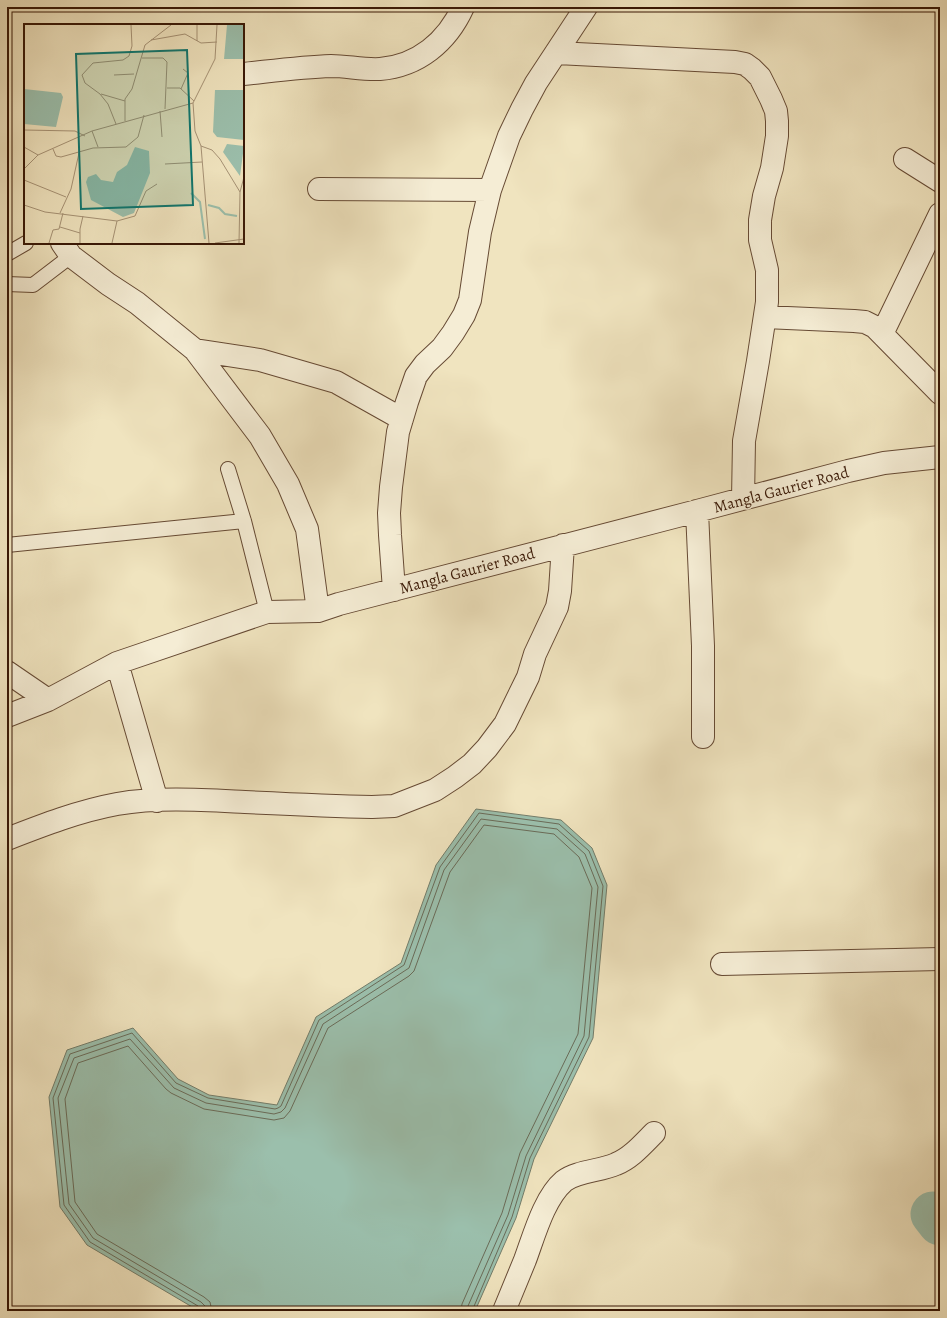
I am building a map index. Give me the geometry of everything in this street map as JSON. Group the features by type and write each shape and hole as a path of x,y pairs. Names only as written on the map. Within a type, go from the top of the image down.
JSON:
{"street":[{"path":"244,74 332,66 378,69 398,66 416,60 430,50 448,33 458,18 462,7"},
{"path":"394,590 389,513 394,461 402,419 416,376 425,364 442,348 464,315 470,300 480,232 490,190 509,136 536,83 586,7"},
{"path":"557,53 736,62 745,64 760,77 774,105 777,121 777,136 772,168 764,196 760,220 760,240 767,270 767,302 744,441 743,499"},
{"path":"905,159 940,181"},
{"path":"319,189 490,190"},
{"path":"882,334 940,214"},
{"path":"66,249 108,284 137,303 195,350 260,436 288,484 307,529 318,611"},
{"path":"765,317 865,322 875,327 940,393"},
{"path":"195,350 260,360 336,382 402,419"},
{"name":"Mangla Gaurier Road","path":"7,716 48,700 117,663 267,612 318,611 563,545 848,471 884,463 940,457"},
{"path":"698,511 703,646 703,737"},
{"path":"7,839 62,818 93,809 119,804 186,799 372,808 394,806 435,790 472,764 487,748 505,724 528,677 541,640 558,607 563,545"},
{"path":"117,663 156,801"},
{"path":"7,672 48,700"},
{"path":"722,964 940,959"},
{"path":"504,1311 540,1221 548,1203 557,1189 565,1180 617,1164 631,1156 654,1133"}],"lane":[{"path":"7,254 24,244"},
{"path":"7,284 33,285 66,249"},
{"path":"228,469 244,521 267,612"},
{"path":"7,545 244,521"}],"water":[{"path":"476,809 561,820 592,848 607,885 593,1038 534,1159 516,1218 475,1311 199,1311 87,1245 60,1207 49,1097 67,1050 133,1028 178,1079 209,1095 277,1105 316,1017 401,963 436,865"}],"waterway":[{"path":"933,1214 940,1223"}]}
